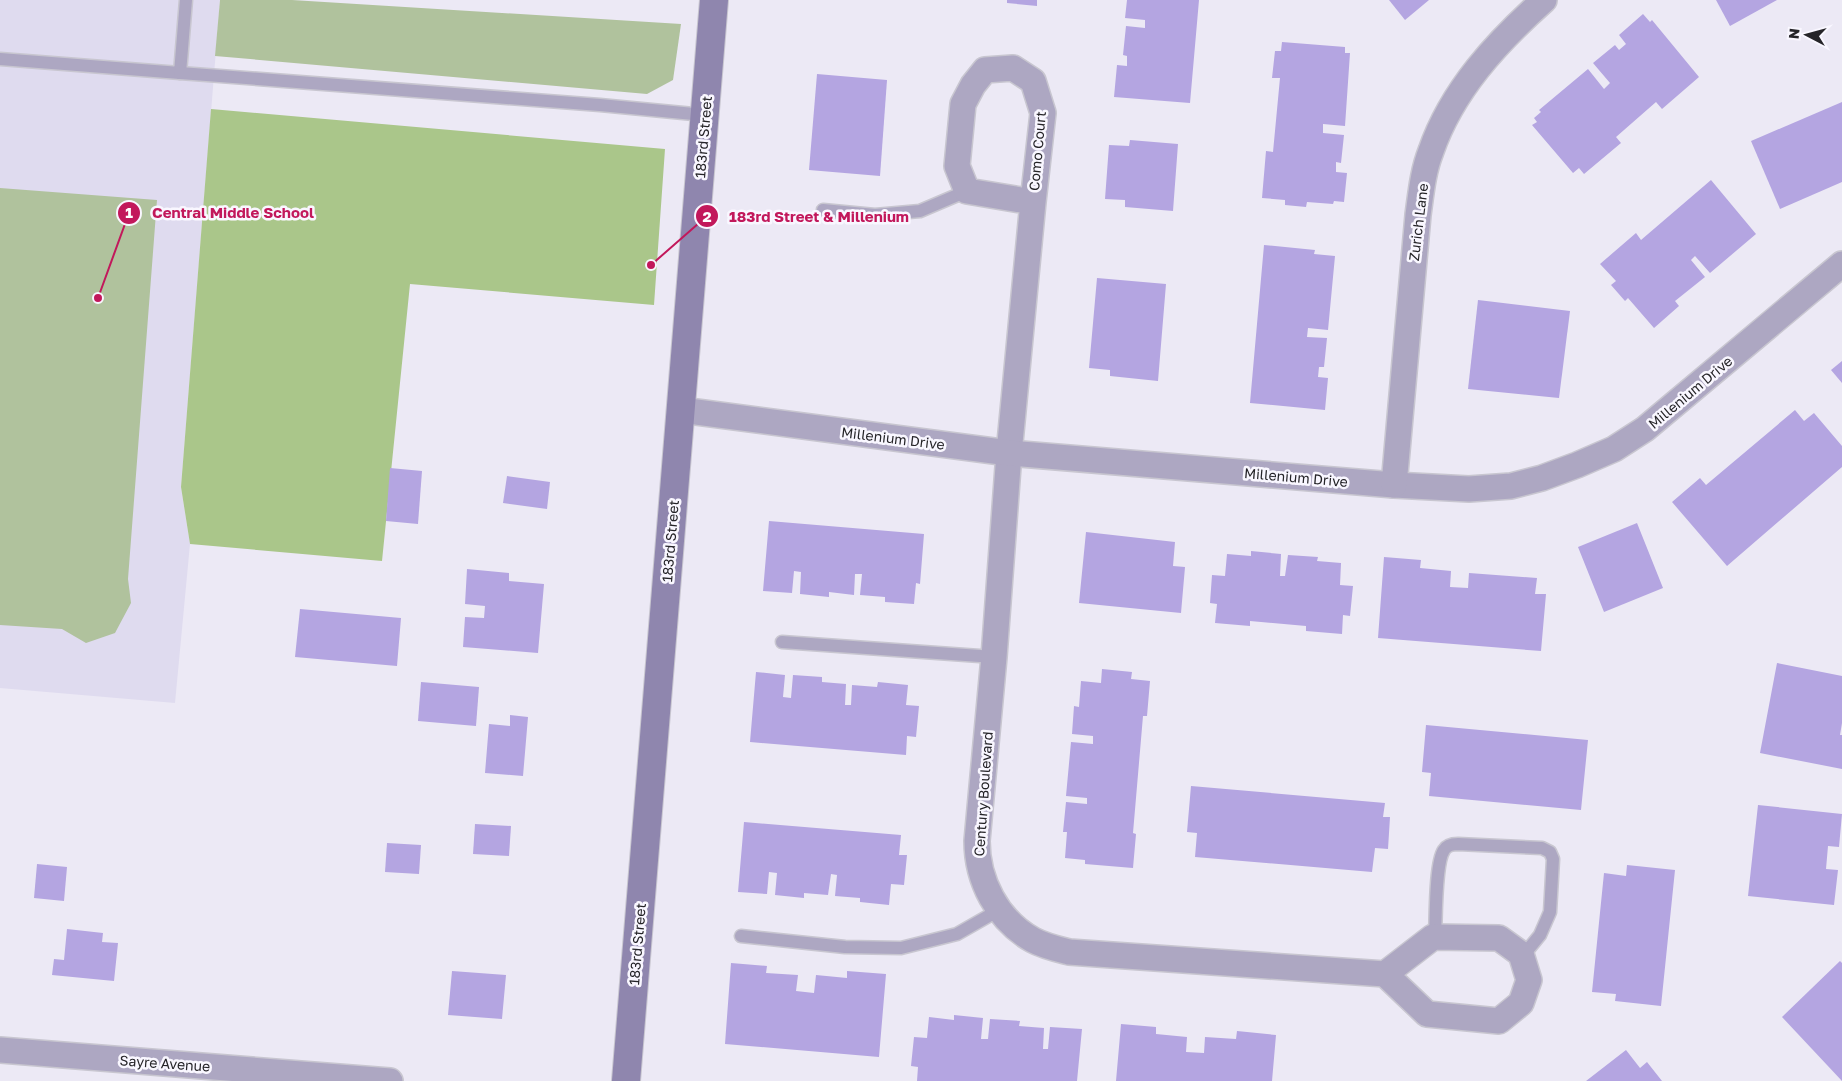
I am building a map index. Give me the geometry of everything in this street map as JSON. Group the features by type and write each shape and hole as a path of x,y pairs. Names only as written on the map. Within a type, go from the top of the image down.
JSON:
{"street":[{"name":"183rd Street","path":"631,1075 714,0"},
{"name":"Zurich Lane","path":"1394,485 1418,214 1430,152 1442,124 1467,82 1493,49 1544,0"},
{"name":"Como Court","path":"1009,453 1043,113 1033,81 1013,68 985,70 973,85 963,104 957,166 967,191 1033,202"},
{"name":"Millenium Drive","path":"681,410 1009,453 1394,485 1469,489 1511,486 1577,466 1614,449 1645,429 1842,264"},
{"name":"Century Boulevard","path":"1009,453 977,855 980,871 999,910 1019,930 1033,940 1051,948 1069,952 1385,974"},
{"path":"1435,937 1499,938 1521,954 1529,980 1521,1003 1499,1021 1427,1014 1385,974 1435,937"},
{"name":"Sayre Avenue","path":"0,1050 212,1074 390,1081"}],"lane":[{"path":"180,74 186,0"},
{"path":"0,59 600,105 704,115"},
{"path":"823,210 875,215 920,211 967,191"},
{"path":"782,642 994,657"},
{"path":"1435,937 1439,870 1445,848 1451,844 1458,844 1542,848 1550,852 1553,859 1550,912 1540,936 1522,957"},
{"path":"741,936 846,947 901,948 957,934 999,910"}],"shaded area":[{"path":"0,0 220,0 181,487 190,544 175,703 0,688"}],"green space":[{"path":"220,0 292,0 681,24 673,80 647,94 215,56"},
{"path":"211,109 665,149 654,305 410,284 382,561 190,544 181,487"},
{"path":"0,188 157,200 128,579 131,603 115,633 86,643 62,629 0,625"}],"building":[{"path":"1007,0 1037,0 1037,6 1007,3"},
{"path":"1127,0 1199,0 1190,103 1114,97 1117,65 1127,66 1127,56 1123,55 1126,26 1145,28 1145,20 1125,18"},
{"path":"1389,0 1429,0 1405,20"},
{"path":"1716,0 1777,0 1730,26"},
{"path":"1643,14 1650,22 1652,20 1699,77 1662,109 1656,102 1616,137 1621,143 1584,174 1579,168 1573,173 1532,125 1537,122 1534,118 1541,112 1539,110 1588,69 1604,89 1610,83 1593,63 1615,45 1619,50 1626,44 1619,35"},
{"path":"1282,42 1345,47 1345,53 1350,53 1345,126 1323,124 1323,133 1344,135 1341,163 1336,162 1336,172 1347,173 1344,202 1334,201 1333,204 1307,202 1306,207 1285,205 1285,200 1262,198 1266,151 1273,152 1280,78 1272,78 1275,51 1281,51"},
{"path":"817,74 887,80 880,176 809,170"},
{"path":"1842,102 1842,182 1780,209 1751,141"},
{"path":"1130,140 1178,144 1173,211 1125,207 1125,200 1105,199 1109,145 1129,146"},
{"path":"1711,180 1756,234 1710,273 1695,256 1691,260 1705,277 1675,301 1679,306 1654,328 1628,298 1625,301 1611,285 1616,281 1600,264 1636,233 1641,240"},
{"path":"1264,245 1315,250 1314,254 1335,256 1328,330 1308,328 1307,337 1327,338 1324,367 1319,367 1318,377 1328,378 1325,410 1250,403"},
{"path":"1097,278 1166,284 1158,381 1110,376 1110,370 1089,368"},
{"path":"1478,300 1570,311 1559,398 1468,389"},
{"path":"1842,361 1842,383 1831,370"},
{"path":"1795,410 1804,421 1814,413 1842,446 1842,467 1727,566 1672,502 1700,478 1706,485"},
{"path":"390,468 422,471 418,524 386,521"},
{"path":"507,476 550,482 547,509 503,503"},
{"path":"769,521 924,534 920,584 916,583 914,604 885,602 885,597 860,595 862,574 855,574 854,595 829,592 829,597 800,594 801,572 794,571 792,593 763,591"},
{"path":"1637,523 1663,588 1604,612 1578,547"},
{"path":"1086,532 1175,542 1173,566 1185,567 1181,613 1079,603"},
{"path":"1251,551 1281,554 1280,576 1285,576 1288,555 1318,557 1317,561 1341,563 1340,585 1353,586 1350,616 1343,615 1342,634 1306,631 1306,626 1250,621 1250,626 1215,623 1217,604 1210,603 1212,575 1225,576 1227,554 1251,556"},
{"path":"1384,557 1421,560 1420,568 1451,571 1450,587 1468,588 1469,573 1537,578 1535,594 1546,594 1541,651 1378,638"},
{"path":"467,569 509,573 509,581 544,584 538,653 463,647 465,617 484,618 485,606 465,604"},
{"path":"300,609 401,618 397,666 295,657"},
{"path":"1777,663 1842,676 1842,723 1840,735 1842,735 1842,769 1760,753"},
{"path":"1102,669 1132,672 1131,679 1150,681 1147,716 1143,716 1133,833 1136,834 1133,868 1085,864 1085,860 1065,858 1067,832 1063,832 1066,802 1087,804 1087,798 1066,796 1071,742 1093,744 1093,736 1072,734 1074,706 1079,707 1081,681 1101,683"},
{"path":"756,672 785,675 783,697 791,698 793,675 822,677 822,682 846,684 845,705 851,705 852,685 877,687 878,682 908,685 906,705 919,706 916,737 907,736 906,755 750,742"},
{"path":"421,682 479,687 476,726 418,721"},
{"path":"510,715 528,717 523,776 485,773 489,724 510,726"},
{"path":"1426,725 1588,740 1581,810 1429,796 1431,773 1422,772"},
{"path":"1191,786 1385,803 1383,817 1390,817 1388,849 1375,848 1372,872 1195,857 1197,833 1187,832"},
{"path":"1758,805 1842,814 1839,847 1828,846 1826,869 1838,870 1834,905 1748,896"},
{"path":"744,822 901,835 899,855 907,855 904,885 891,884 889,905 860,902 860,898 835,896 837,875 831,874 828,895 804,893 804,898 775,895 777,873 769,872 767,894 738,892"},
{"path":"475,824 511,826 509,856 473,854"},
{"path":"387,843 421,845 419,874 385,872"},
{"path":"37,864 67,867 64,901 34,898"},
{"path":"1627,865 1675,870 1661,1006 1615,1001 1616,994 1592,992 1604,873 1626,876"},
{"path":"67,929 103,933 102,942 118,943 114,981 52,975 54,959 64,960"},
{"path":"1840,961 1842,963 1842,1081 1782,1017"},
{"path":"731,963 767,966 766,973 798,975 796,991 814,993 816,975 847,978 847,971 886,974 879,1057 725,1044"},
{"path":"452,971 506,975 502,1019 448,1015"},
{"path":"954,1015 983,1018 981,1039 988,1039 990,1019 1020,1021 1019,1026 1044,1028 1043,1049 1048,1049 1050,1027 1082,1029 1077,1081 917,1081 918,1067 911,1066 914,1037 927,1038 929,1017 954,1020"},
{"path":"1121,1024 1156,1027 1156,1034 1187,1037 1186,1052 1204,1053 1205,1037 1236,1039 1237,1031 1276,1035 1272,1081 1116,1081"},
{"path":"1626,1050 1640,1068 1647,1062 1662,1081 1586,1081"}],"place":[{"name":"183rd Street & Millenium","path":"651,265"},
{"name":"Central Middle School","path":"98,298"}]}
